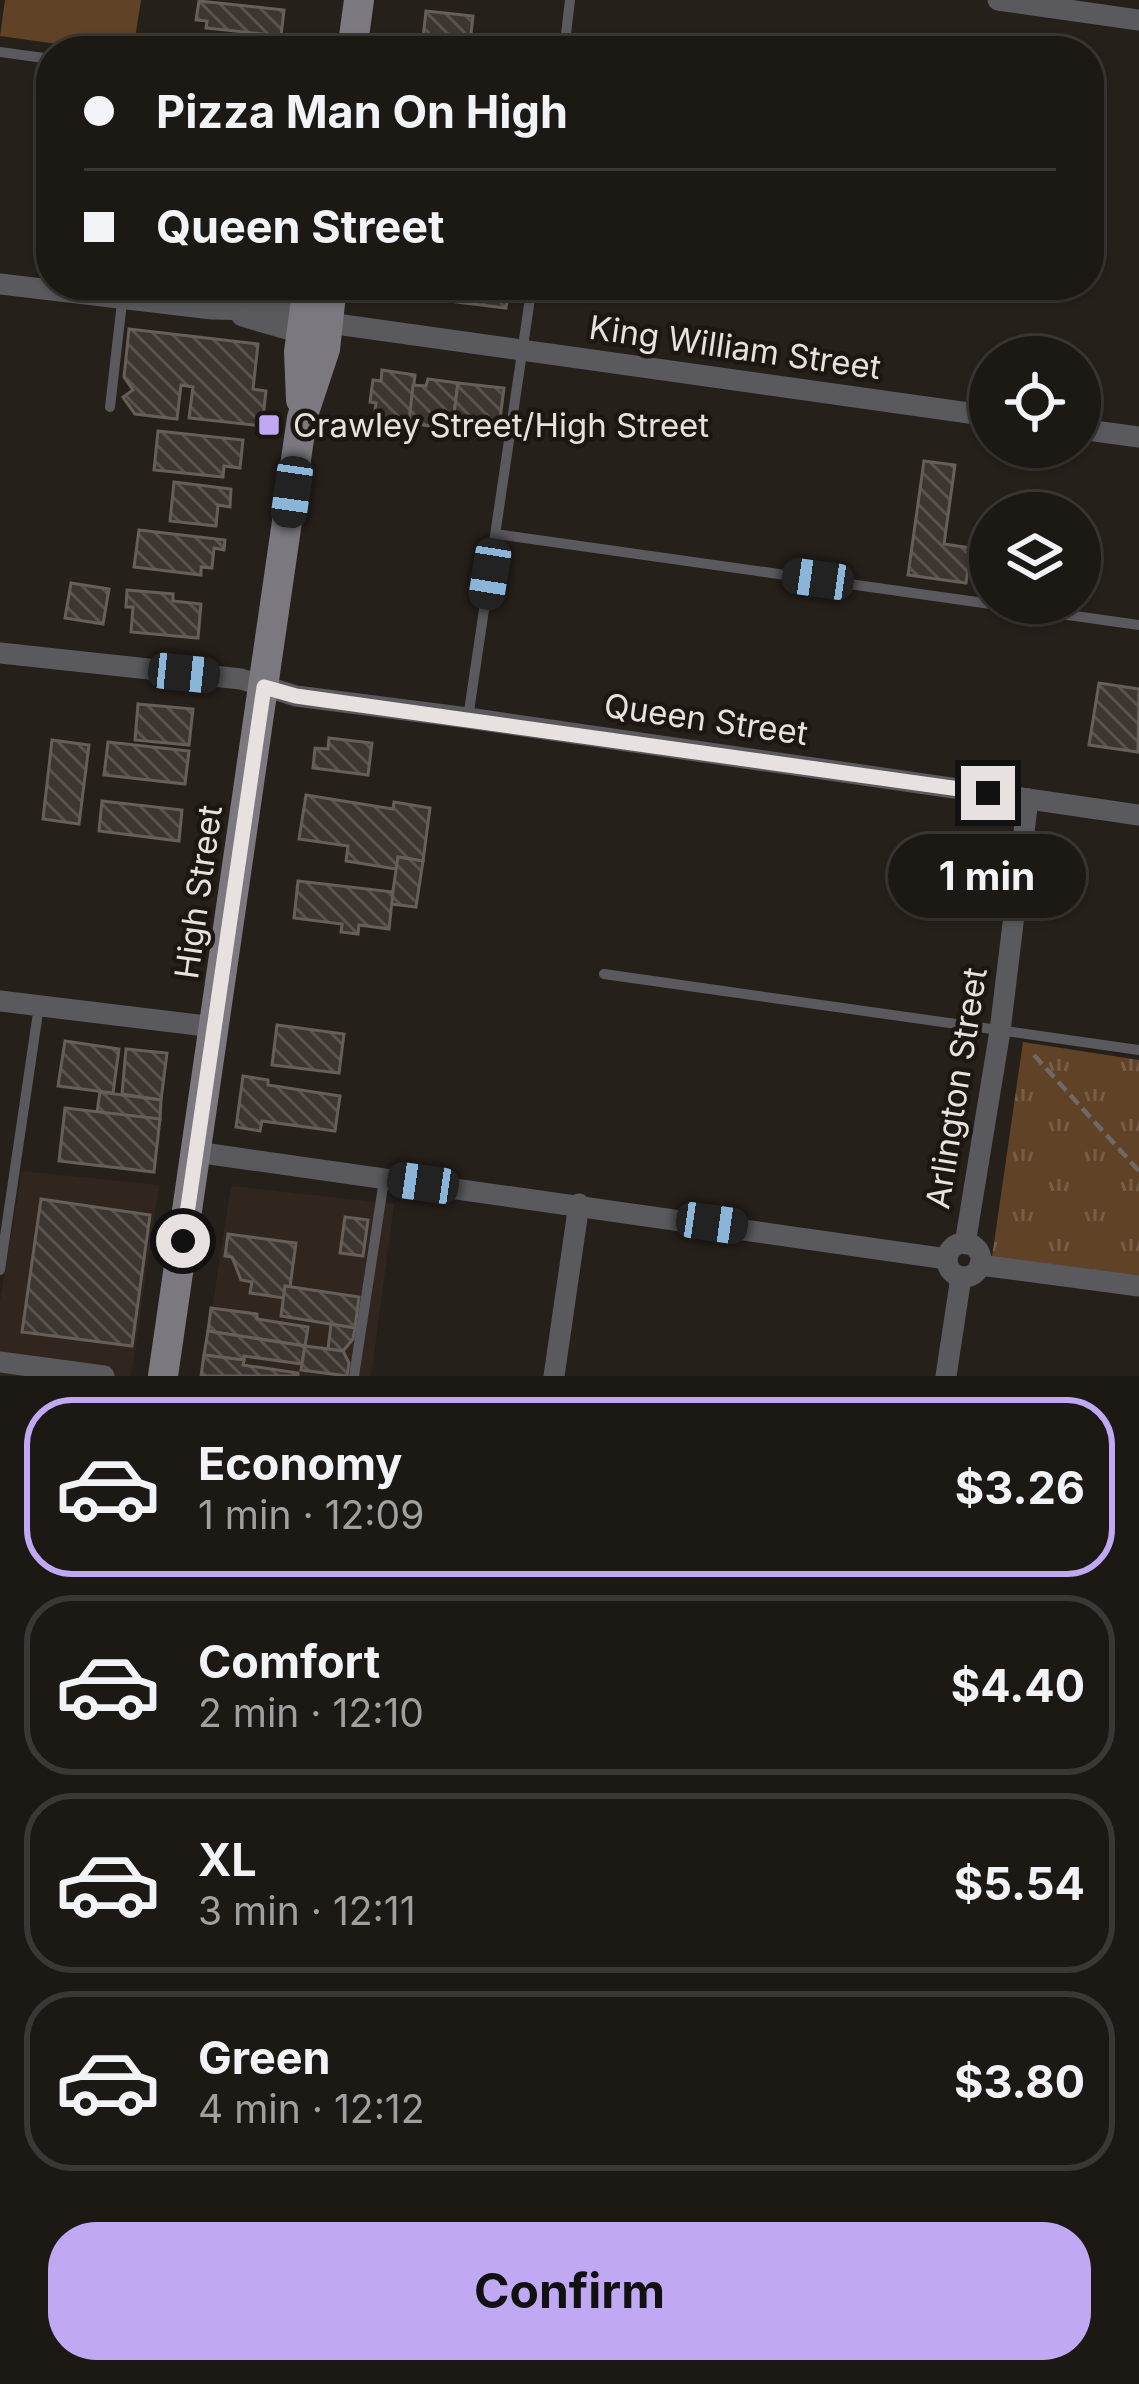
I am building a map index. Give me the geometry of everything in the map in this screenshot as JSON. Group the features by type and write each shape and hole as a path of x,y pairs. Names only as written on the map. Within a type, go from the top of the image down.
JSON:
{"main road":[{"path":"354,36 359,0"},
{"name":"High Street","path":"163,1376 302,418 325,349 310,313"}],"street":[{"path":"998,0 1139,20"},
{"name":"King William Street","path":"0,284 36,286"},
{"name":"King William Street","path":"165,300 212,309 310,313 524,351 969,413"},
{"path":"1101,432 1139,437"},
{"name":"Queen Street","path":"0,653 241,680 296,696 1139,815"},
{"name":"Arlington Street","path":"946,1376 1000,1031 1028,799"},
{"path":"0,1001 214,1027"},
{"path":"196,1152 1139,1286"},
{"path":"554,1376 579,1204"},
{"path":"0,1362 104,1376"}],"lane":[{"path":"566,36 571,0"},
{"path":"0,52 36,56"},
{"path":"110,407 123,300"},
{"path":"468,718 530,300"},
{"path":"496,534 1139,625"},
{"path":"604,974 1139,1050"},
{"path":"0,1270 6,1189 39,1006"},
{"path":"354,1376 384,1177"}],"path":[{"path":"1023,1042 1139,1171"}],"shaded area":[{"path":"22,1171 159,1185 131,1376 0,1376 0,1301"},
{"path":"231,1186 394,1204 371,1376 202,1376"}],"green space":[{"path":"5,0 141,0 135,36 36,36 36,41 0,36"},
{"path":"1023,1042 1139,1060 1139,1278 992,1257"}],"building":[{"path":"199,1 284,10 281,36 206,28 207,21 196,20"},
{"path":"426,11 473,16 471,36 423,36"},
{"path":"456,300 507,300 506,308"},
{"path":"129,329 258,344 253,389 266,391 262,426 189,418 193,387 181,385 177,419 135,414 123,397 133,390 124,377"},
{"path":"382,370 415,375 409,423 374,419 373,380 381,381"},
{"path":"428,379 458,383 452,429 409,423 413,385 426,386"},
{"path":"458,383 504,388 498,435 452,429"},
{"path":"158,431 243,440 240,468 224,466 223,477 154,470"},
{"path":"924,461 955,465 944,544 969,548 966,583 908,575"},
{"path":"174,482 231,489 230,507 218,505 216,526 170,521"},
{"path":"139,530 225,540 224,550 214,548 212,568 201,567 201,575 134,567"},
{"path":"71,583 109,589 103,624 65,618"},
{"path":"127,590 173,594 173,601 201,604 198,638 131,632 133,607 126,607"},
{"path":"1099,683 1139,689 1138,752 1089,745"},
{"path":"138,704 193,709 189,745 135,740"},
{"path":"329,738 372,743 368,775 313,768 315,748 328,749"},
{"path":"52,740 89,745 79,824 43,819"},
{"path":"108,742 189,751 185,784 104,775"},
{"path":"306,795 393,809 394,802 430,808 423,861 398,857 396,869 346,861 348,846 299,839"},
{"path":"102,801 182,810 179,841 99,831"},
{"path":"398,857 423,861 416,907 391,904"},
{"path":"298,881 393,892 389,929 359,925 358,934 341,932 342,924 294,918"},
{"path":"277,1025 344,1034 339,1073 272,1065"},
{"path":"65,1041 119,1049 113,1093 58,1086"},
{"path":"126,1049 167,1053 161,1100 122,1094"},
{"path":"243,1076 268,1080 268,1085 340,1096 335,1131 262,1121 260,1131 236,1127"},
{"path":"100,1092 161,1100 160,1119 97,1112"},
{"path":"65,1108 160,1119 154,1172 59,1161"},
{"path":"41,1199 150,1215 132,1346 22,1332"},
{"path":"345,1217 368,1220 363,1256 340,1253"},
{"path":"228,1234 296,1243 284,1298 250,1293 252,1282 241,1280 232,1257 225,1256"},
{"path":"285,1286 359,1297 355,1328 281,1316"},
{"path":"211,1308 308,1327 305,1346 208,1331"},
{"path":"331,1324 355,1328 343,1351 328,1349"},
{"path":"208,1331 305,1346 302,1364 204,1355"},
{"path":"305,1346 343,1351 349,1363 347,1376 301,1370"},
{"path":"204,1355 244,1360 243,1365 298,1376 201,1376"}],"place":[{"name":"Crawley Street/High Street","path":"269,425"}],"route":[{"path":"183,1241 264,687 296,696 988,793"}]}
